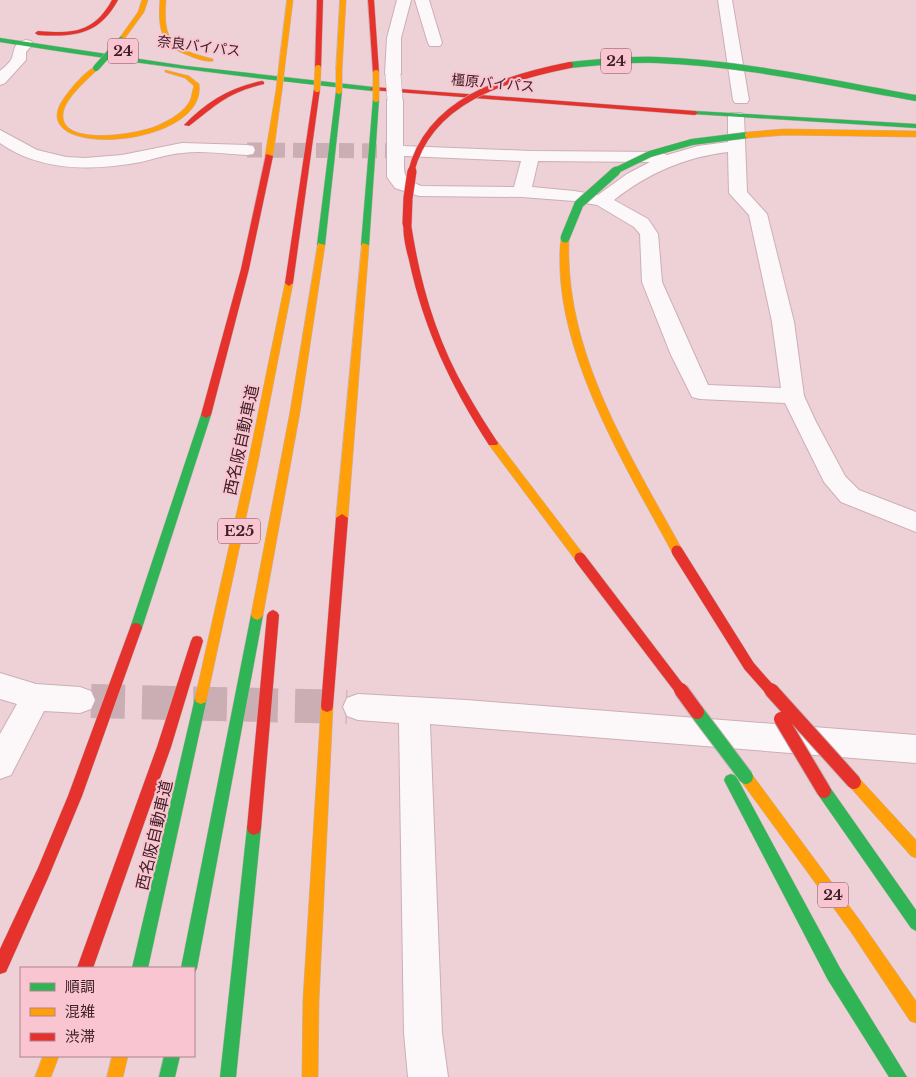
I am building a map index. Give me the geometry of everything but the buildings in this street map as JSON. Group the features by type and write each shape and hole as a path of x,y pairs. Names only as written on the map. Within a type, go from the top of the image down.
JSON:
{"highway":[{"path":"141,12 145,0"},
{"path":"54,98 91,66 152,0"},
{"path":"0,966 43,872 84,770 128,652 205,419 230,331 261,202 279,90 290,0"},
{"name":"西名阪自動車道","path":"140,967 251,477 298,236 310,155 317,89 320,0"},
{"name":"E25","path":"189,967 284,476 323,235 338,91 343,0"},
{"path":"310,1077 319,804 333,618 369,218 376,99 371,0"},
{"path":"28,38 84,31 106,20 116,2"},
{"path":"160,4 161,31 171,46 204,58 246,67"},
{"path":"115,40 130,6"},
{"name":"奈良バイパス","path":"0,30 135,53 246,67"},
{"name":"24","path":"0,40 28,38 68,52"},
{"path":"68,52 176,73 194,81 198,90 185,111 176,119 153,131 126,138 83,136 65,129 60,122 59,116 91,66"},
{"name":"橿原バイパス","path":"68,52 187,68 498,99 739,104 916,126"},
{"name":"24","path":"916,98 754,72 684,63 615,61 552,67 502,82 480,91 445,115 432,129 420,147 412,169 408,194 407,224 410,256 420,295 434,336 455,383 489,437 746,777 856,927 916,1015"},
{"name":"橿原バイパス","path":"246,67 410,83 556,91"},
{"path":"73,145 113,148 146,143 177,132 200,115 222,94 231,89 252,84 301,80"},
{"path":"916,134 762,133 727,136 668,148 617,170 597,184 581,201 572,217 565,238 564,266 568,303 582,349 603,405 677,551 824,791 916,923"},
{"path":"226,528 260,395 279,334"},
{"path":"276,574 284,476"},
{"path":"228,1077 263,739 274,603"},
{"path":"85,967 158,765 200,633"},
{"path":"749,666 916,851"},
{"path":"689,703 834,974 899,1077"},
{"path":"42,1077 51,1057"},
{"path":"115,1077 120,1057"},
{"path":"167,1077 172,1057"}],"street":[{"path":"404,0 394,38 393,74 395,164 396,177 401,184 419,191 522,192 574,196 602,201 640,223 649,234 652,282 682,356 700,392 793,396"},
{"path":"422,0 435,43"},
{"path":"725,0 739,104 736,146 738,193 758,214 783,322 793,396 804,422 836,482 850,496 916,522"},
{"path":"0,80 19,60 19,51 28,38"},
{"path":"0,135 12,146 30,154 56,161 86,163 140,157 174,148 247,150"},
{"path":"602,201 621,186 675,157 708,148 736,146"},
{"path":"405,151 531,156 675,157"},
{"path":"522,192 531,156"},
{"path":"0,686 36,697 80,700"},
{"path":"0,765 36,697"},
{"path":"358,707 916,749"},
{"path":"414,711 423,1033 428,1077"}],"tunnel":[{"path":"247,150 405,151"},
{"path":"91,701 347,707"}],"traffic: fast":[{"path":"0,40 186,68 373,89"},
{"path":"96,68 121,40"},
{"path":"570,65 613,61 657,60 700,63 744,68 916,98"},
{"path":"321,245 339,91"},
{"path":"365,245 376,99"},
{"path":"695,113 916,126"},
{"path":"565,238 579,204 612,173 650,154 692,142 748,135"},
{"path":"136,628 206,415"},
{"path":"189,967 257,615"},
{"path":"140,967 201,698"},
{"path":"697,712 746,777"},
{"path":"731,780 834,974 899,1077"},
{"path":"824,791 916,923"},
{"path":"228,1077 254,828"},
{"path":"167,1077 172,1057"}],"traffic: slow":[{"path":"121,40 141,12 145,0"},
{"path":"163,0 162,26 165,36 170,43 186,53 211,60"},
{"path":"282,65 290,0"},
{"path":"339,70 343,0"},
{"path":"279,90 282,65"},
{"path":"96,68 68,97 60,110 59,116 65,129 81,136 104,138 130,136 156,129 178,118 193,103 197,85 187,77 167,71"},
{"path":"317,89 318,68"},
{"path":"339,70 339,91"},
{"path":"376,73 376,99"},
{"path":"269,156 279,90"},
{"path":"748,135 785,132 916,134"},
{"path":"565,238 564,266 567,295 584,360 612,427 677,551"},
{"path":"257,615 295,412 321,245"},
{"path":"342,518 365,245"},
{"path":"201,698 253,462 289,283"},
{"path":"493,443 580,558"},
{"path":"310,1077 311,1000 327,706"},
{"path":"746,777 856,927 916,1015"},
{"path":"854,782 916,851"},
{"path":"43,1077 51,1057"},
{"path":"115,1077 120,1057"}],"traffic: jam":[{"path":"38,33 62,34 84,31 93,27 101,20 109,12 115,0"},
{"path":"318,68 320,0"},
{"path":"371,0 376,73"},
{"path":"407,224 408,190 416,156 427,135 442,118 460,103 502,82 570,65"},
{"path":"187,125 229,93 262,83"},
{"path":"289,283 317,89"},
{"path":"373,89 695,113"},
{"path":"206,415 245,269 269,156"},
{"path":"407,224 418,284 436,339 460,390 493,443"},
{"path":"327,706 342,518"},
{"path":"677,551 749,666 854,782"},
{"path":"580,558 697,712"},
{"path":"254,828 273,615"},
{"path":"0,966 43,873 75,796 136,628"},
{"path":"85,967 164,747 197,641"},
{"path":"781,719 824,791"}]}
